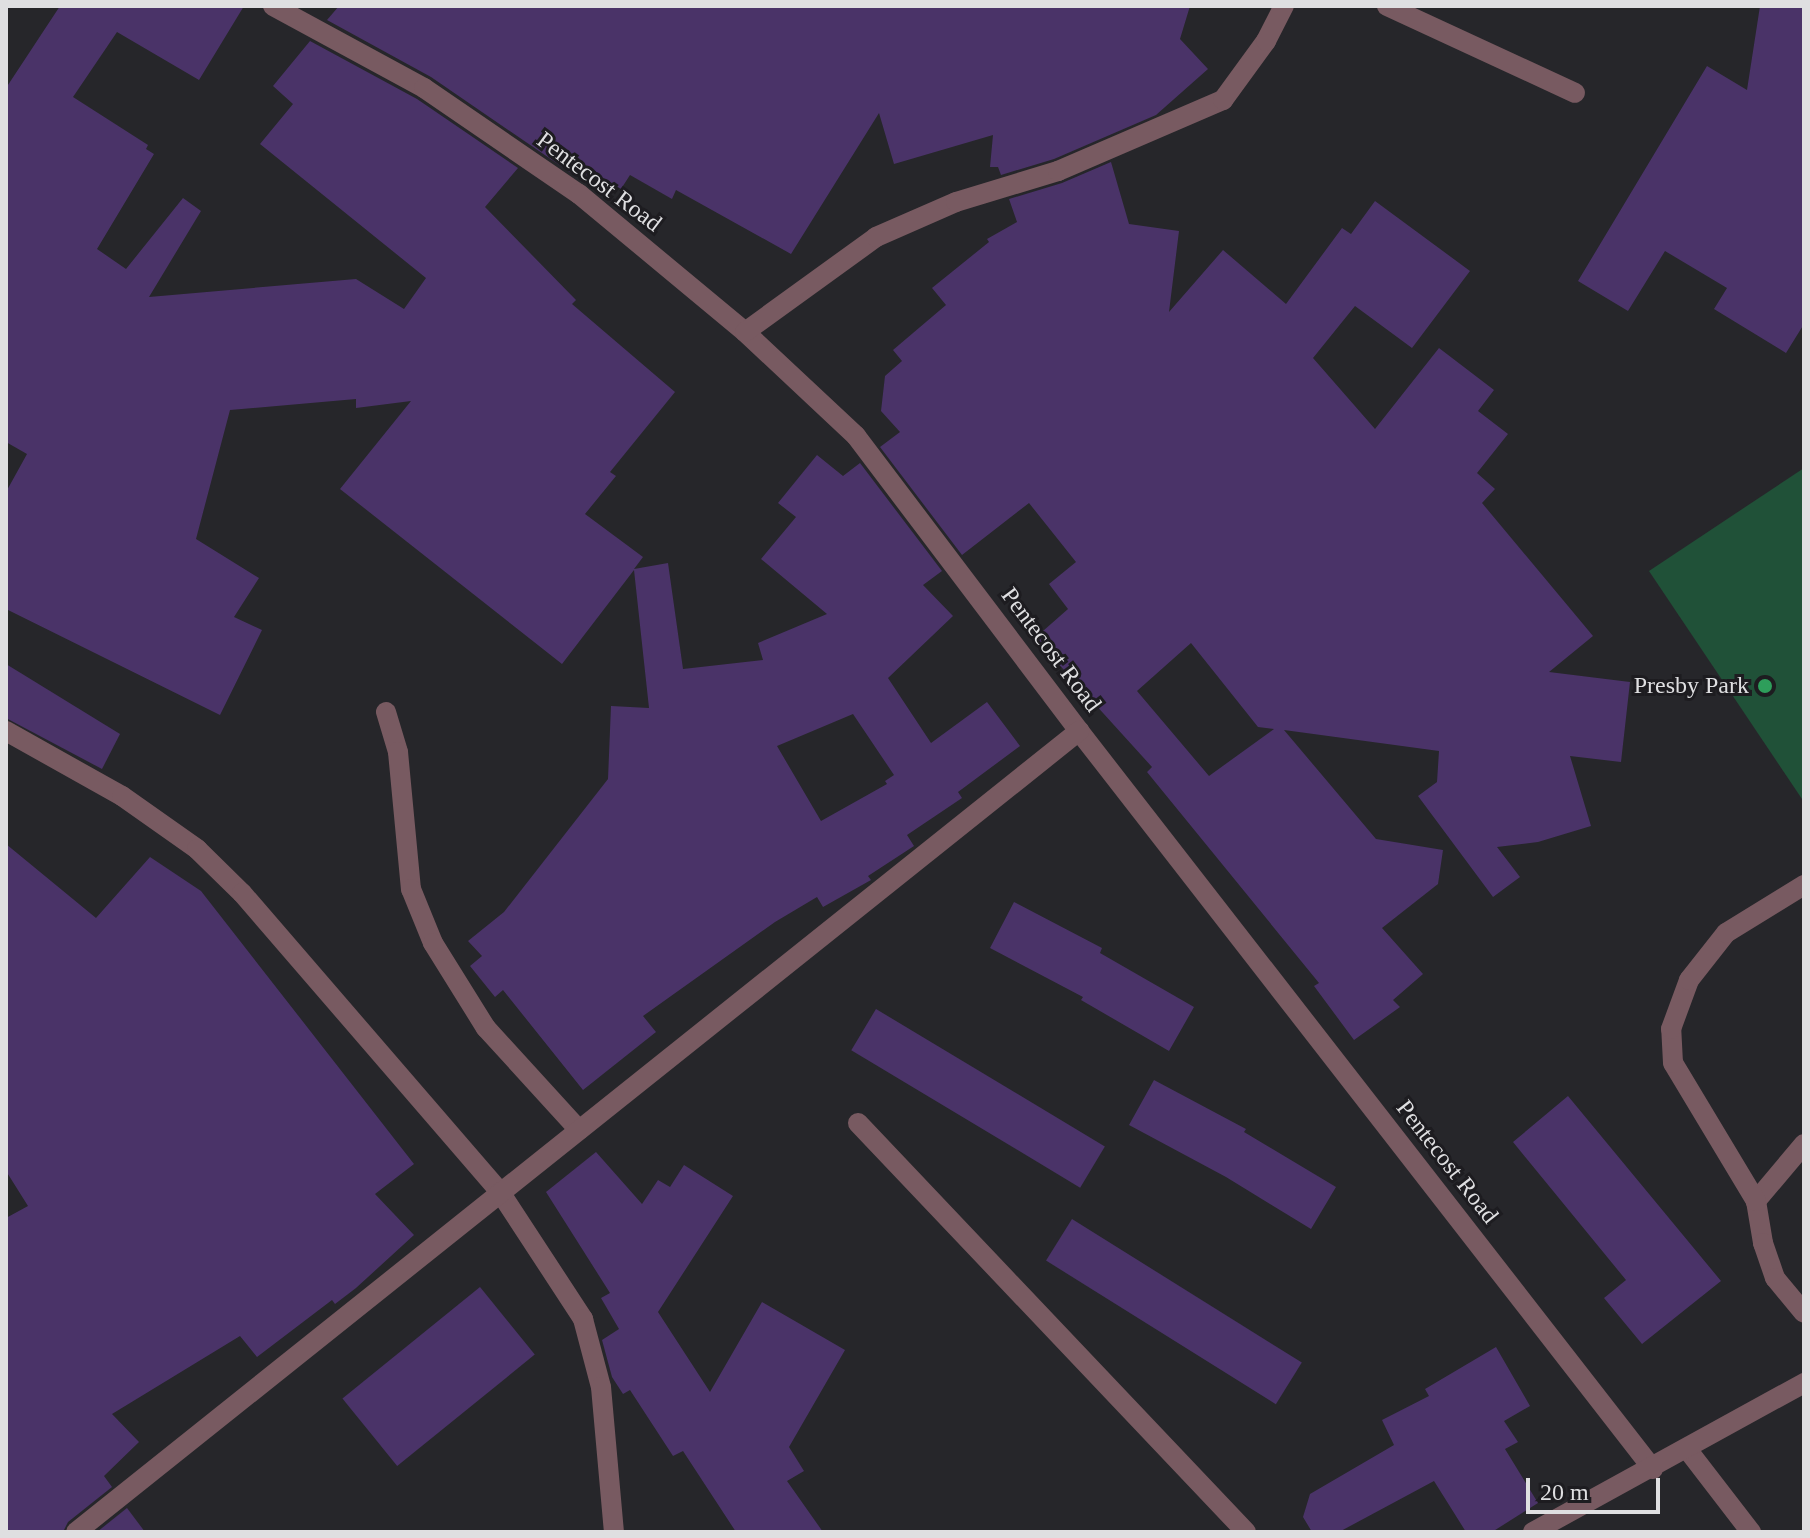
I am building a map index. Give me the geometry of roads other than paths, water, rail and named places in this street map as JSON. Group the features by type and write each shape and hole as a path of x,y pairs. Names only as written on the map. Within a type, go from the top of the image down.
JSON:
{"street":[{"name":"Pentecost Road","path":"273,6 424,88 579,194 745,332 856,436 1079,731 1653,1469"},
{"path":"745,332 876,237 956,202 1058,171 1223,100 1266,41 1284,6"},
{"path":"1387,6 1575,93"},
{"path":"386,712 398,752 411,889 433,943 486,1028 579,1130"},
{"path":"6,731 122,796 197,849 242,893 500,1192 583,1319 601,1387 614,1532"},
{"path":"76,1532 1079,731"},
{"path":"1804,885 1726,933 1689,980 1671,1029 1673,1063 1756,1201 1763,1243 1775,1278 1804,1313"},
{"path":"858,1123 1246,1532"},
{"path":"1756,1201 1804,1144"},
{"path":"1533,1532 1653,1469 1804,1383"},
{"path":"1687,1449 1751,1532"}],"place":[{"name":"Presby Park","path":"1765,686"}]}
